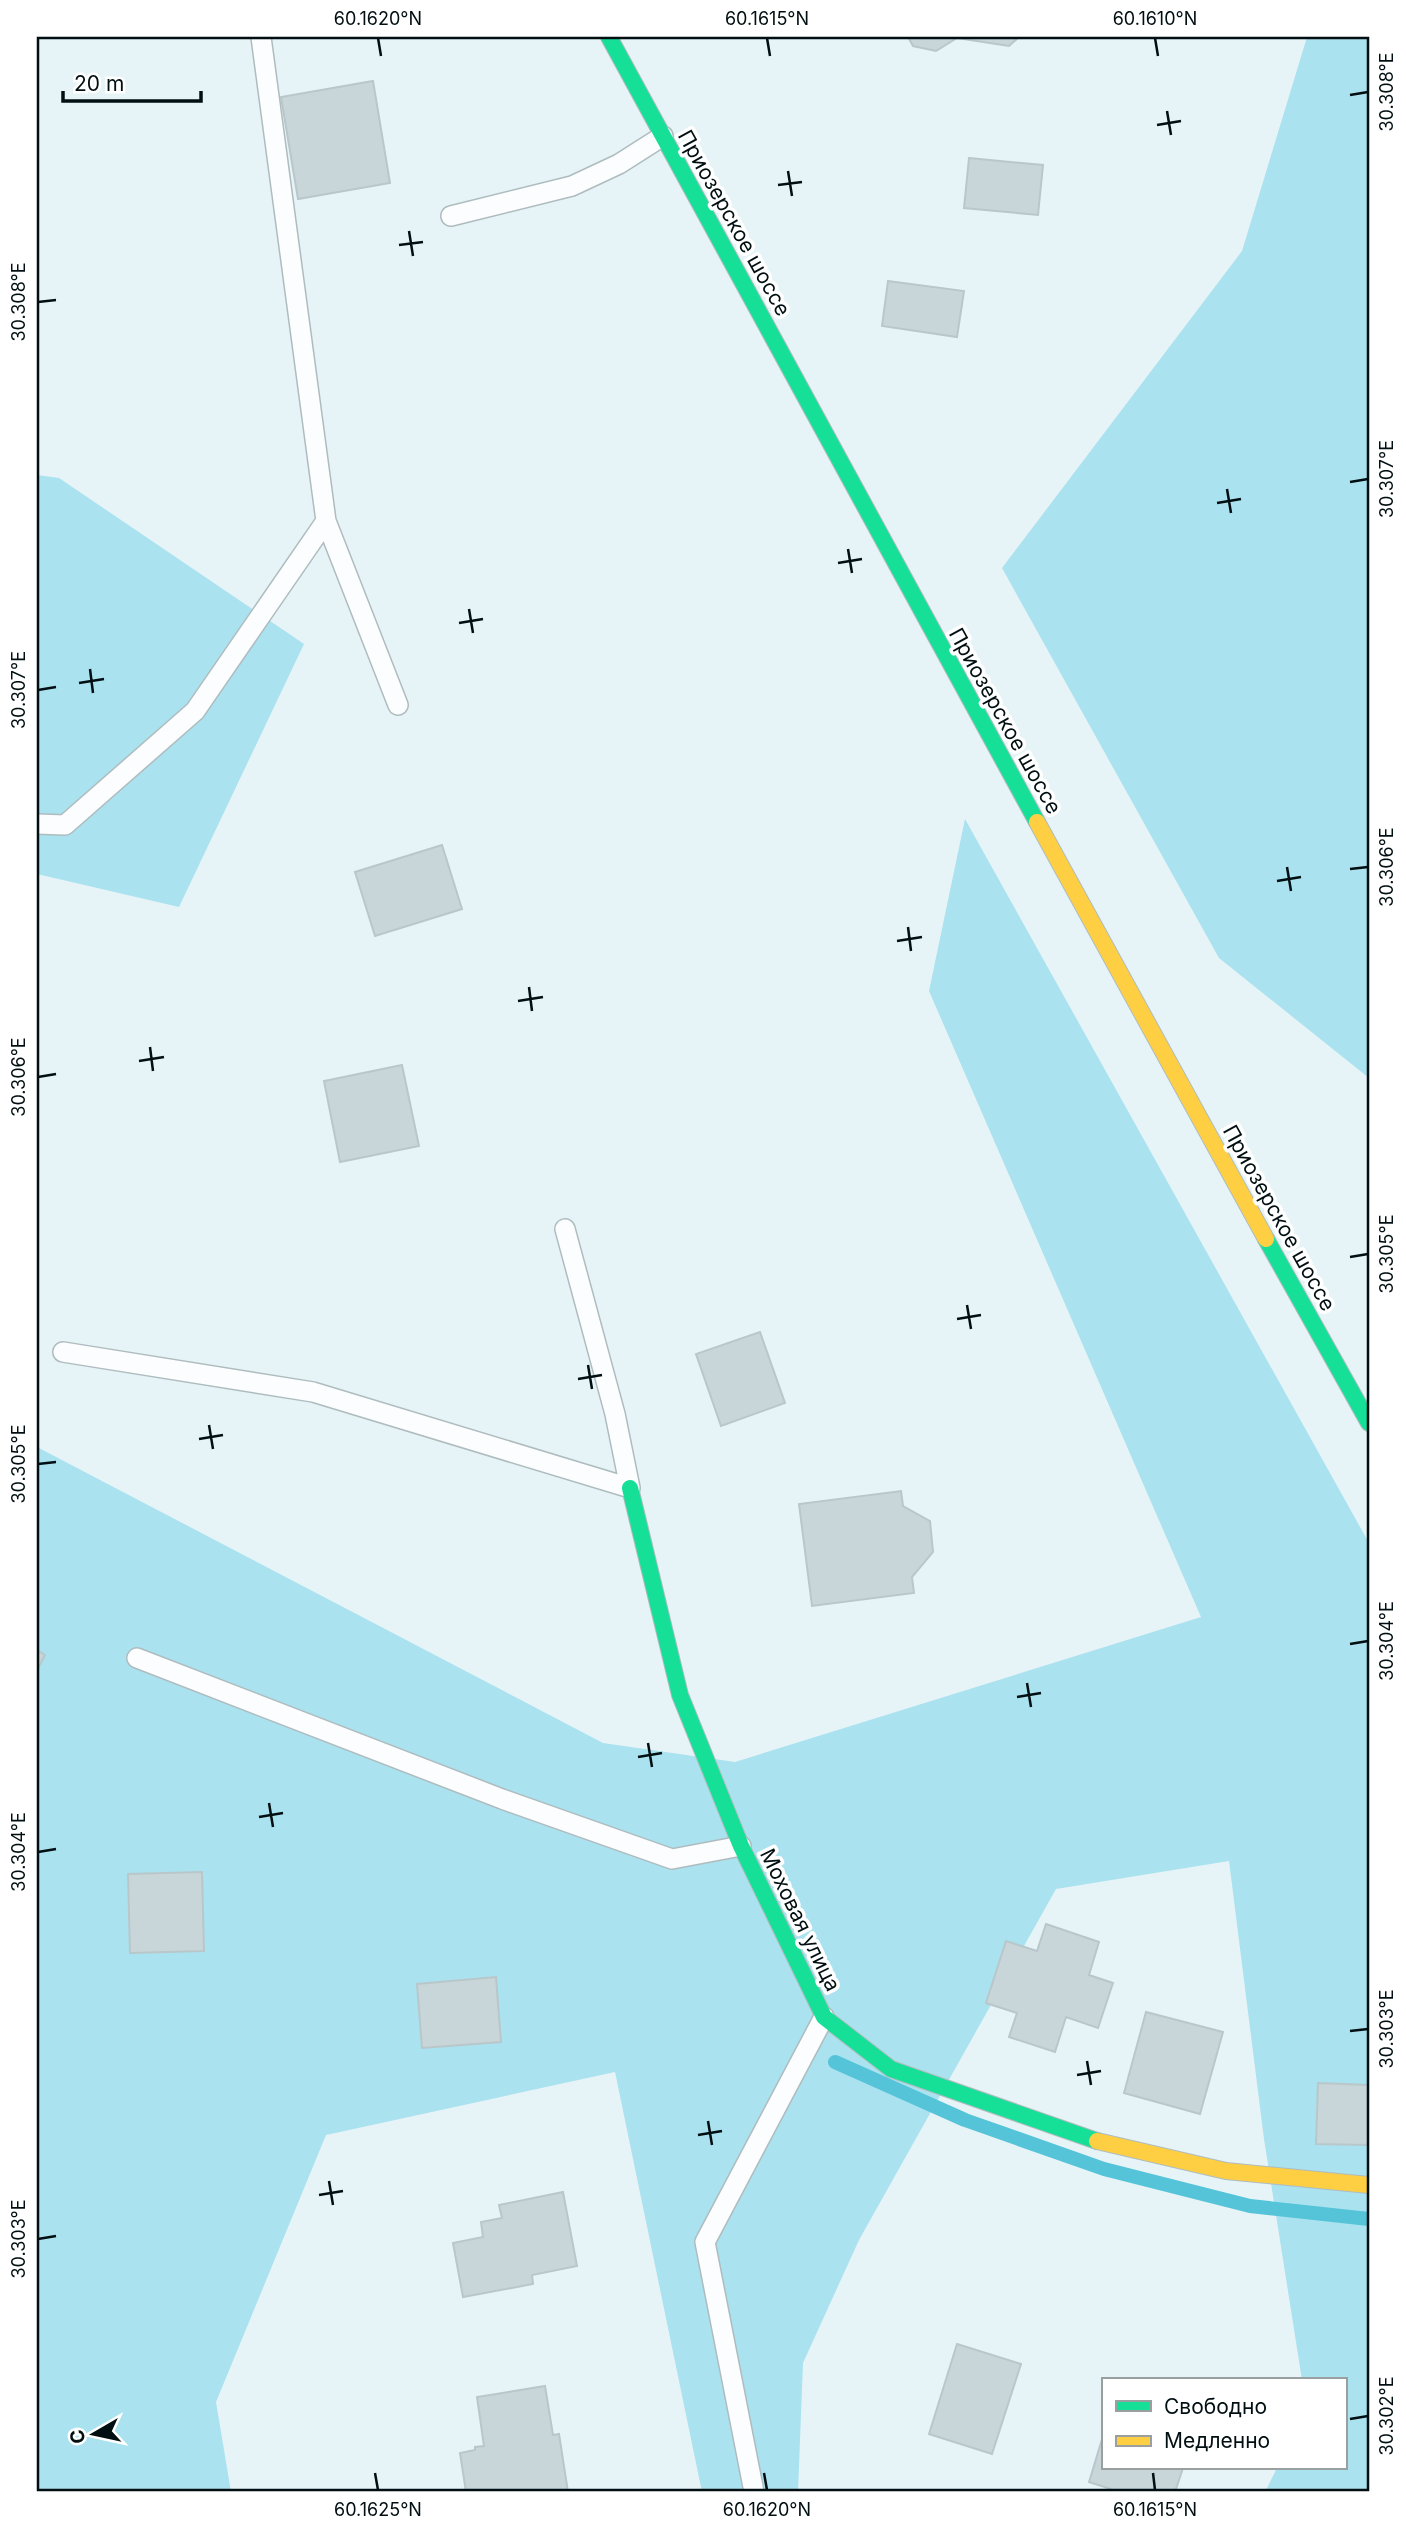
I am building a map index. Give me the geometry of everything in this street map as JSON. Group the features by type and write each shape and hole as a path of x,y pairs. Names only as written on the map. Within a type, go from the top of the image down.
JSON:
{"main road":[{"name":"Приозерское шоссе","path":"609,37 1145,1021 1369,1423"},
{"name":"Моховая улица","path":"630,1489 680,1695 741,1846 824,2017 891,2070 1081,2137 1226,2171 1369,2185"}],"lane":[{"path":"261,37 326,521 398,705"},
{"path":"451,216 572,186 619,164 663,136"},
{"path":"37,824 65,825 195,711 326,521"},
{"path":"62,1352 313,1392 630,1489 615,1414 565,1229"},
{"path":"137,1658 502,1799 672,1859 741,1846"},
{"path":"754,2492 705,2242 824,2017"}],"shaded area":[{"path":"1307,37 1369,37 1369,1078 1219,958 1002,568 1242,251"},
{"path":"37,475 59,478 304,644 179,907 37,874"},
{"path":"965,819 1369,1543 1369,2492 1265,2492 1276,2470 1346,2470 1346,2378 1302,2378 1264,2139 1229,1861 1056,1889 859,2240 803,2363 798,2492 702,2492 615,2072 326,2135 216,2402 231,2492 37,2492 37,1447 603,1743 735,1762 1201,1617 929,991"}],"building":[{"path":"908,37 1019,37 1009,46 957,38 936,51 913,46"},
{"path":"373,81 390,183 298,199 281,97"},
{"path":"969,158 1043,165 1038,215 964,208"},
{"path":"888,281 964,291 957,337 882,326"},
{"path":"442,845 462,909 375,936 355,872"},
{"path":"402,1065 419,1146 340,1162 324,1081"},
{"path":"760,1332 785,1403 721,1426 696,1354"},
{"path":"901,1491 903,1506 930,1521 933,1552 912,1577 914,1593 812,1606 799,1504"},
{"path":"37,1650 45,1655 37,1670"},
{"path":"202,1872 204,1951 130,1953 128,1874"},
{"path":"1046,1924 1099,1942 1089,1975 1113,1983 1098,2028 1066,2017 1055,2052 1009,2037 1017,2013 986,2003 1006,1941 1037,1951"},
{"path":"496,1977 501,2042 422,2048 417,1984"},
{"path":"1146,2012 1223,2032 1200,2114 1124,2093"},
{"path":"1318,2083 1369,2085 1369,2145 1316,2144"},
{"path":"563,2192 577,2266 532,2275 533,2284 463,2297 453,2243 483,2237 481,2222 502,2218 499,2205"},
{"path":"957,2344 1021,2364 992,2454 929,2434"},
{"path":"545,2386 553,2435 559,2434 568,2492 466,2492 460,2453 484,2446 477,2397"},
{"path":"1102,2439 1102,2470 1182,2470 1175,2492 1120,2492 1089,2482"}],"waterway":[{"path":"835,2062 965,2120 1104,2169 1250,2206 1369,2219"}],"traffic: fast":[{"path":"609,37 1037,822"},
{"path":"1266,1239 1369,1423"},
{"path":"630,1488 680,1695 741,1846 824,2017 891,2069 1097,2141"}],"traffic: slow":[{"path":"1037,822 1266,1239"},
{"path":"1097,2141 1226,2171 1369,2185"}]}
